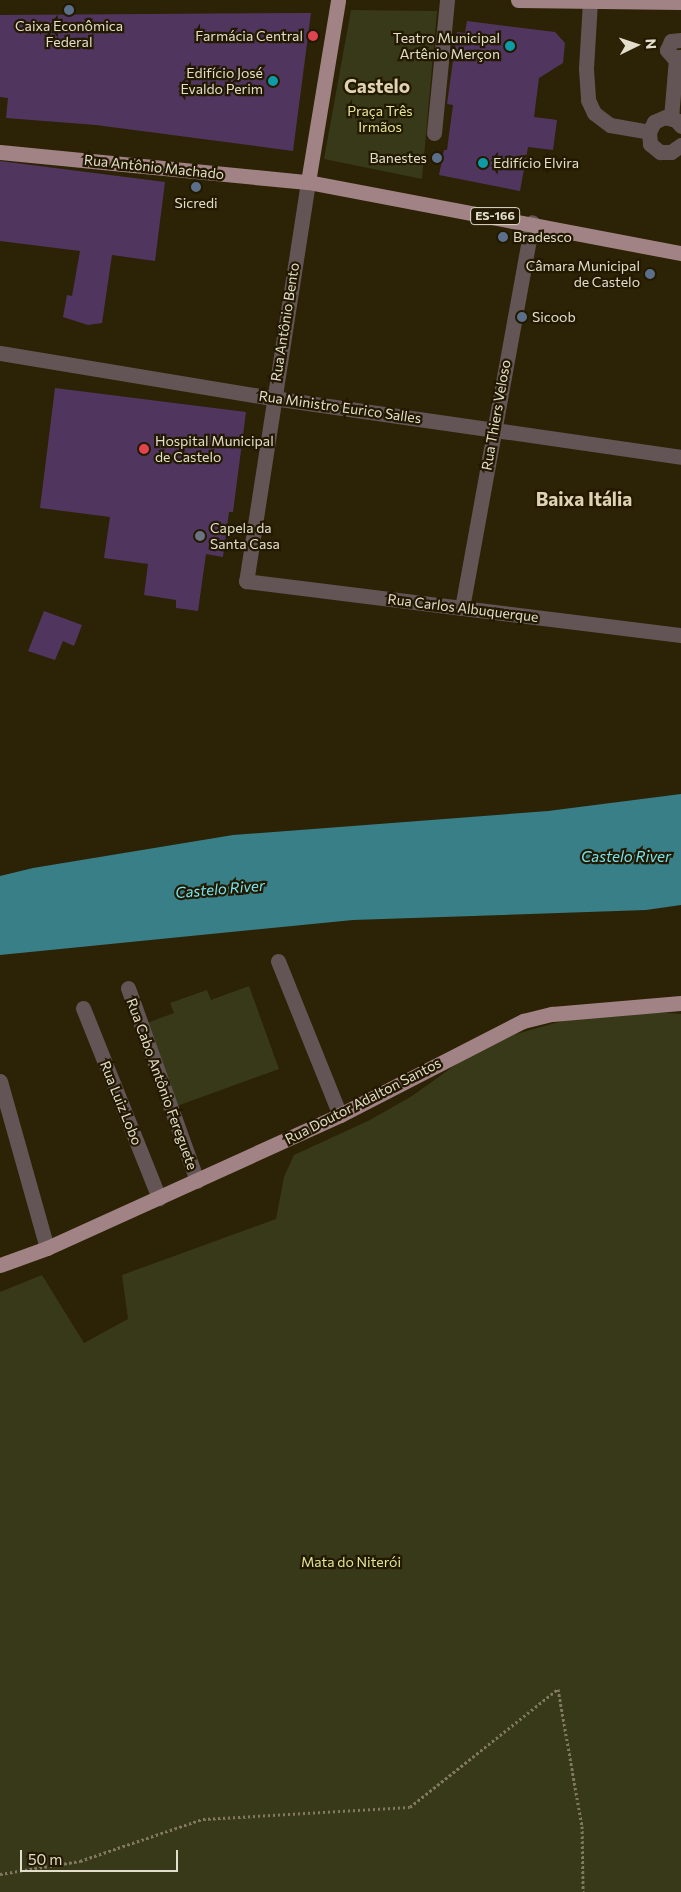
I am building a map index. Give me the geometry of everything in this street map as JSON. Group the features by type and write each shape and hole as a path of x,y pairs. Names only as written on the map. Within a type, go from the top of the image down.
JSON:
{"main road":[{"path":"308,182 338,0"},
{"path":"518,0 681,2"},
{"name":"Rua Antônio Machado","path":"0,152 308,182"},
{"name":"ES-166","path":"308,182 532,222 681,253"},
{"name":"Rua Doutor Adalton Santos","path":"0,1265 47,1248 340,1115 523,1021 552,1014 681,1003"}],"street":[{"path":"434,133 447,0"},
{"path":"590,1 586,69 588,100 594,113 610,125 649,132"},
{"path":"681,40 674,39 667,46 668,53 678,58 676,122 654,122 649,132 650,144 660,152 671,152 681,145"},
{"name":"Rua Antônio Bento","path":"246,581 308,182"},
{"name":"Rua Thiers Veloso","path":"462,608 532,222"},
{"name":"Rua Ministro Eurico Salles","path":"0,353 273,398 681,457"},
{"name":"Rua Carlos Albuquerque","path":"246,581 681,635"},
{"path":"278,962 340,1115"},
{"name":"Rua Cabo Antônio Fereguete","path":"128,988 197,1180"},
{"name":"Rua Luiz Lobo","path":"83,1008 159,1198"},
{"path":"0,1081 47,1248"}],"path":[{"path":"0,1874 80,1861 203,1819 410,1807 558,1689 582,1826 583,1892"}],"green space":[{"name":"Praça Três Irmãos","path":"351,10 437,11 422,179 324,159"},
{"path":"249,986 279,1069 177,1106 147,1023 174,1013 170,1003 207,990 211,1000"},
{"name":"Mata do Niterói","path":"655,1012 681,1014 681,1892 0,1892 0,1292 42,1275 84,1343 128,1319 122,1275 276,1219 284,1177 294,1155 370,1120 412,1096 461,1061 513,1035 569,1019"}],"water":[{"name":"Castelo River","path":"681,794 681,905 646,910 353,920 0,955 0,876 33,868 233,835 548,811"}],"building":[{"path":"311,13 293,151 96,125 6,118 8,98 0,97 0,15"},
{"path":"467,21 555,32 565,43 563,63 539,78 534,117 557,120 553,150 528,147 520,191 439,175 444,150 447,150 453,105 447,104 457,32 465,33"},
{"path":"0,161 165,182 155,261 112,255 102,323 88,325 63,317 67,295 72,296 80,251 0,241"},
{"name":"Hospital Municipal de Castelo","path":"55,388 246,412 233,512 229,512 223,557 206,554 198,611 176,608 176,600 144,595 148,564 104,558 110,517 40,508"},
{"path":"44,611 82,625 74,646 63,641 55,660 28,651"}],"place":[{"name":"Caixa Econômica Federal","path":"69,10"},
{"name":"Farmácia Central","path":"313,36"},
{"name":"Teatro Municipal Artênio Merçon","path":"510,46"},
{"name":"Edifício José Evaldo Perim","path":"273,81"},
{"name":"Banestes","path":"437,158"},
{"name":"Edifício Elvira","path":"483,163"},
{"name":"Sicredi","path":"196,187"},
{"name":"Bradesco","path":"503,237"},
{"name":"Câmara Municipal de Castelo","path":"650,274"},
{"name":"Sicoob","path":"522,317"},
{"name":"Hospital Municipal de Castelo","path":"144,449"},
{"name":"Capela da Santa Casa","path":"200,536"}],"district":[{"name":"Castelo","path":"377,86"},
{"name":"Baixa Itália","path":"584,499"}]}
